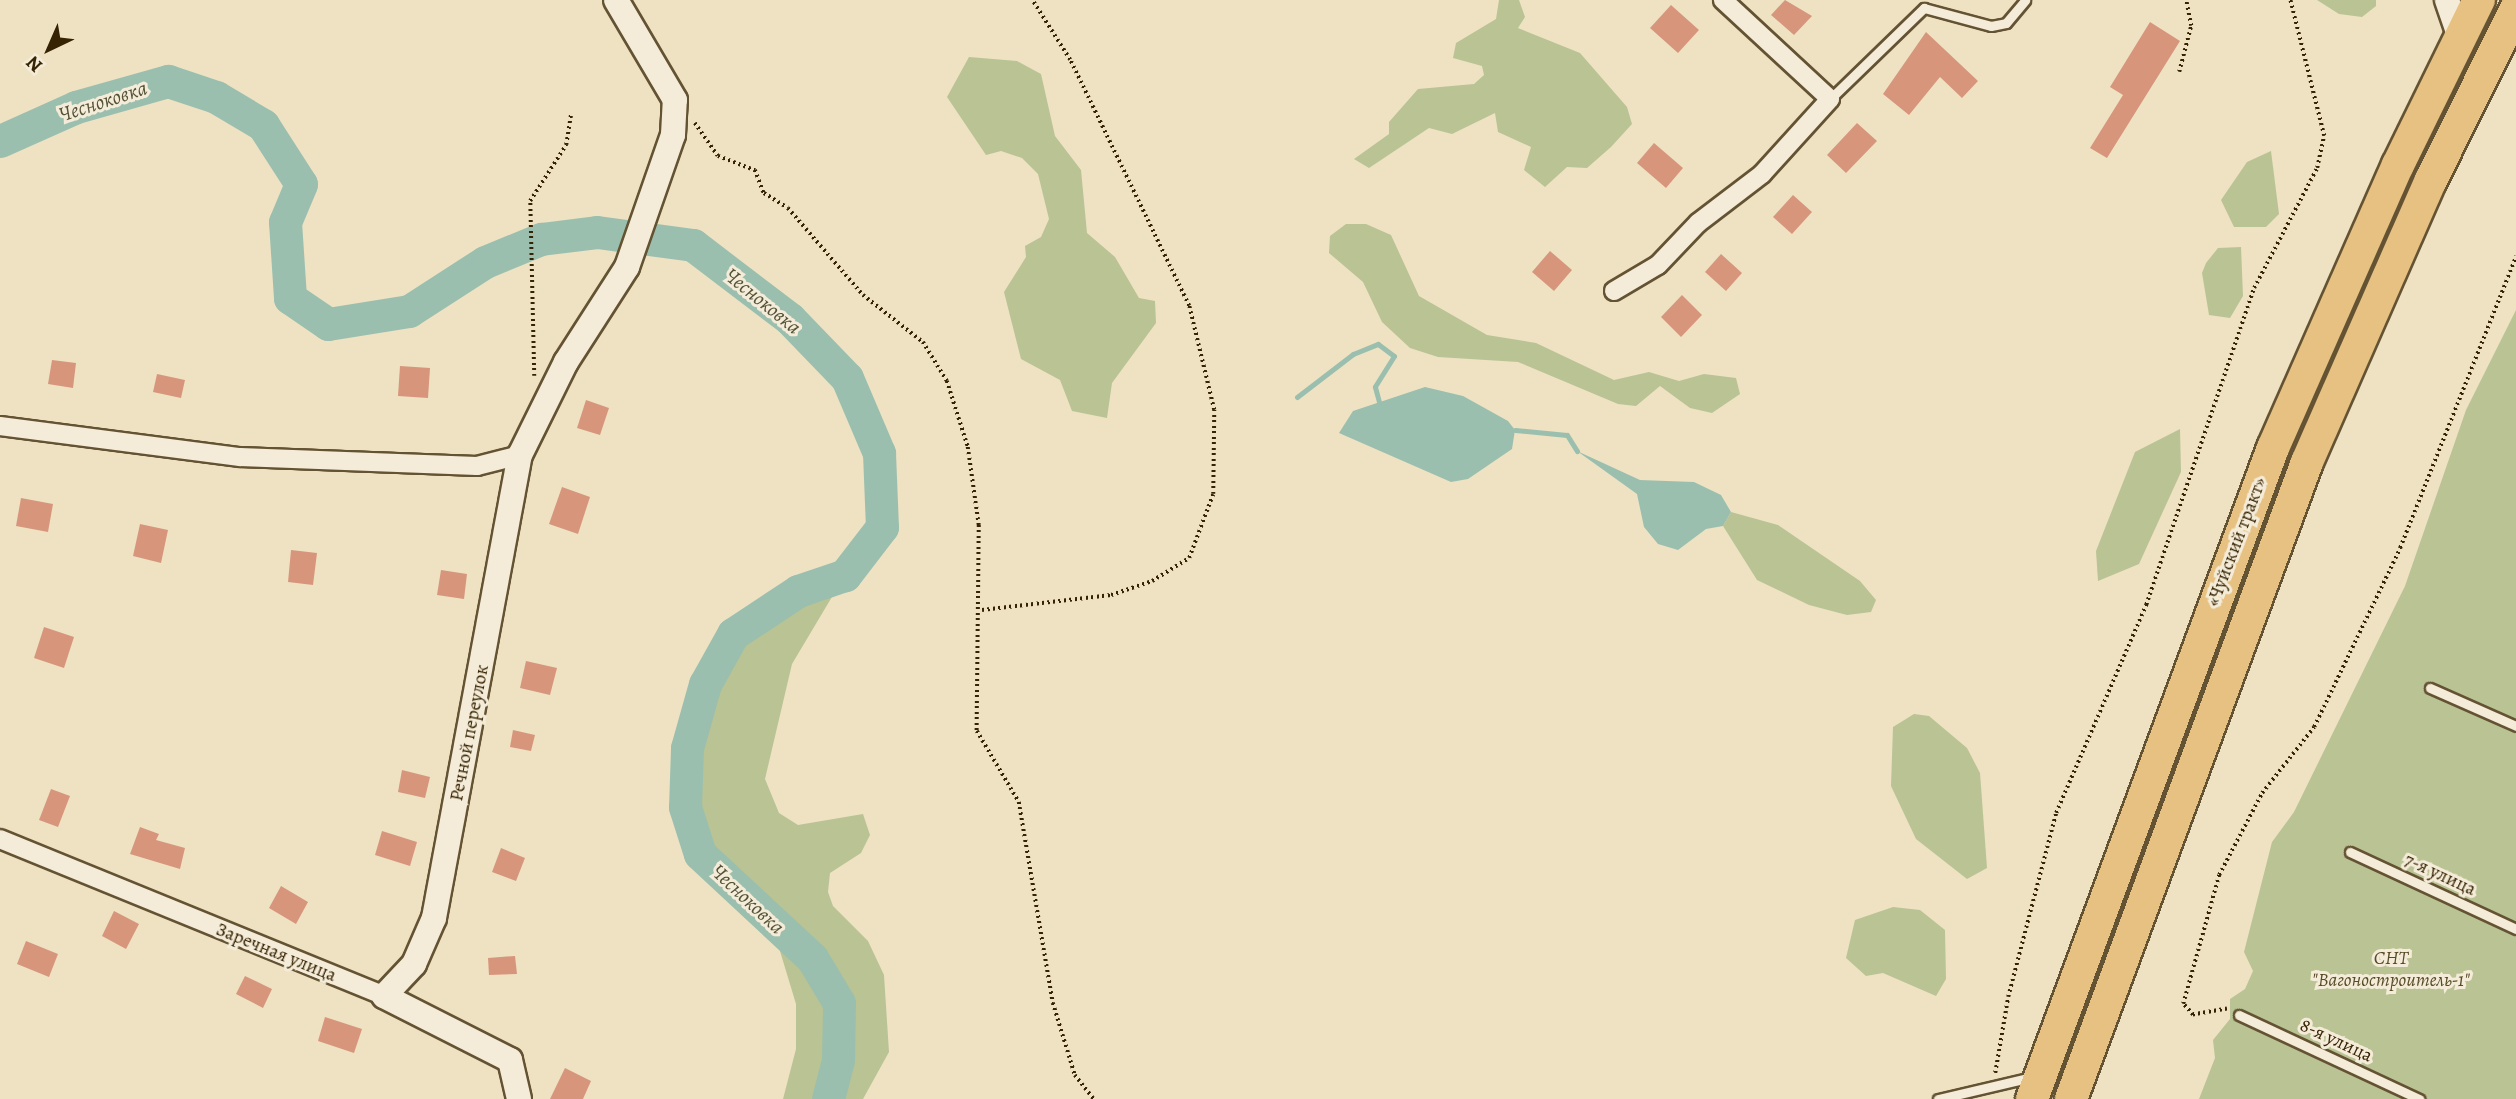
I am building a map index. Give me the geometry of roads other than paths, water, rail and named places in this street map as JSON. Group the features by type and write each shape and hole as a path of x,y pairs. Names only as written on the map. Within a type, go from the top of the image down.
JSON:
{"highway":[{"name":"«Чуйский тракт»","path":"2037,1087 2273,448 2479,0"},
{"name":"«Чуйский тракт»","path":"2071,1099 2307,462 2426,192 2516,9"}],"street":[{"name":"Речной переулок","path":"384,996 414,964 434,918 520,455 566,362 627,267 673,135 675,100 616,0"},
{"path":"1614,290 1658,265 1698,223 1762,174 1830,99 1723,0"},
{"path":"2447,0 2460,38"},
{"path":"0,426 305,460 477,466 520,455"},
{"name":"Заречная улица","path":"0,839 384,996 510,1060 519,1099"}],"lane":[{"path":"1830,99 1924,8 1991,26 2006,23 2025,0"},
{"path":"2430,688 2516,726"},
{"name":"7-я улица","path":"2350,852 2516,929"},
{"name":"8-я улица","path":"2239,1015 2419,1099"},
{"path":"1938,1099 1994,1087 2037,1087"}],"waterway":[{"name":"Чесноковка","path":"0,141 76,107 168,81 216,97 263,125 301,184 285,222 290,298 328,324 409,311 485,262 541,239 597,232 693,245 790,319 847,378 879,453 882,527 845,575 798,591 733,634 705,684 687,748 685,807 700,854 812,958 839,1003 838,1060 828,1099"},
{"path":"1297,397 1353,354 1378,344 1394,356 1375,387 1379,402"},
{"path":"1515,430 1567,435 1577,451"}],"park label":[{"name":"СНТ \"Вагоностроитель-1\"","path":"2391,970"}]}
